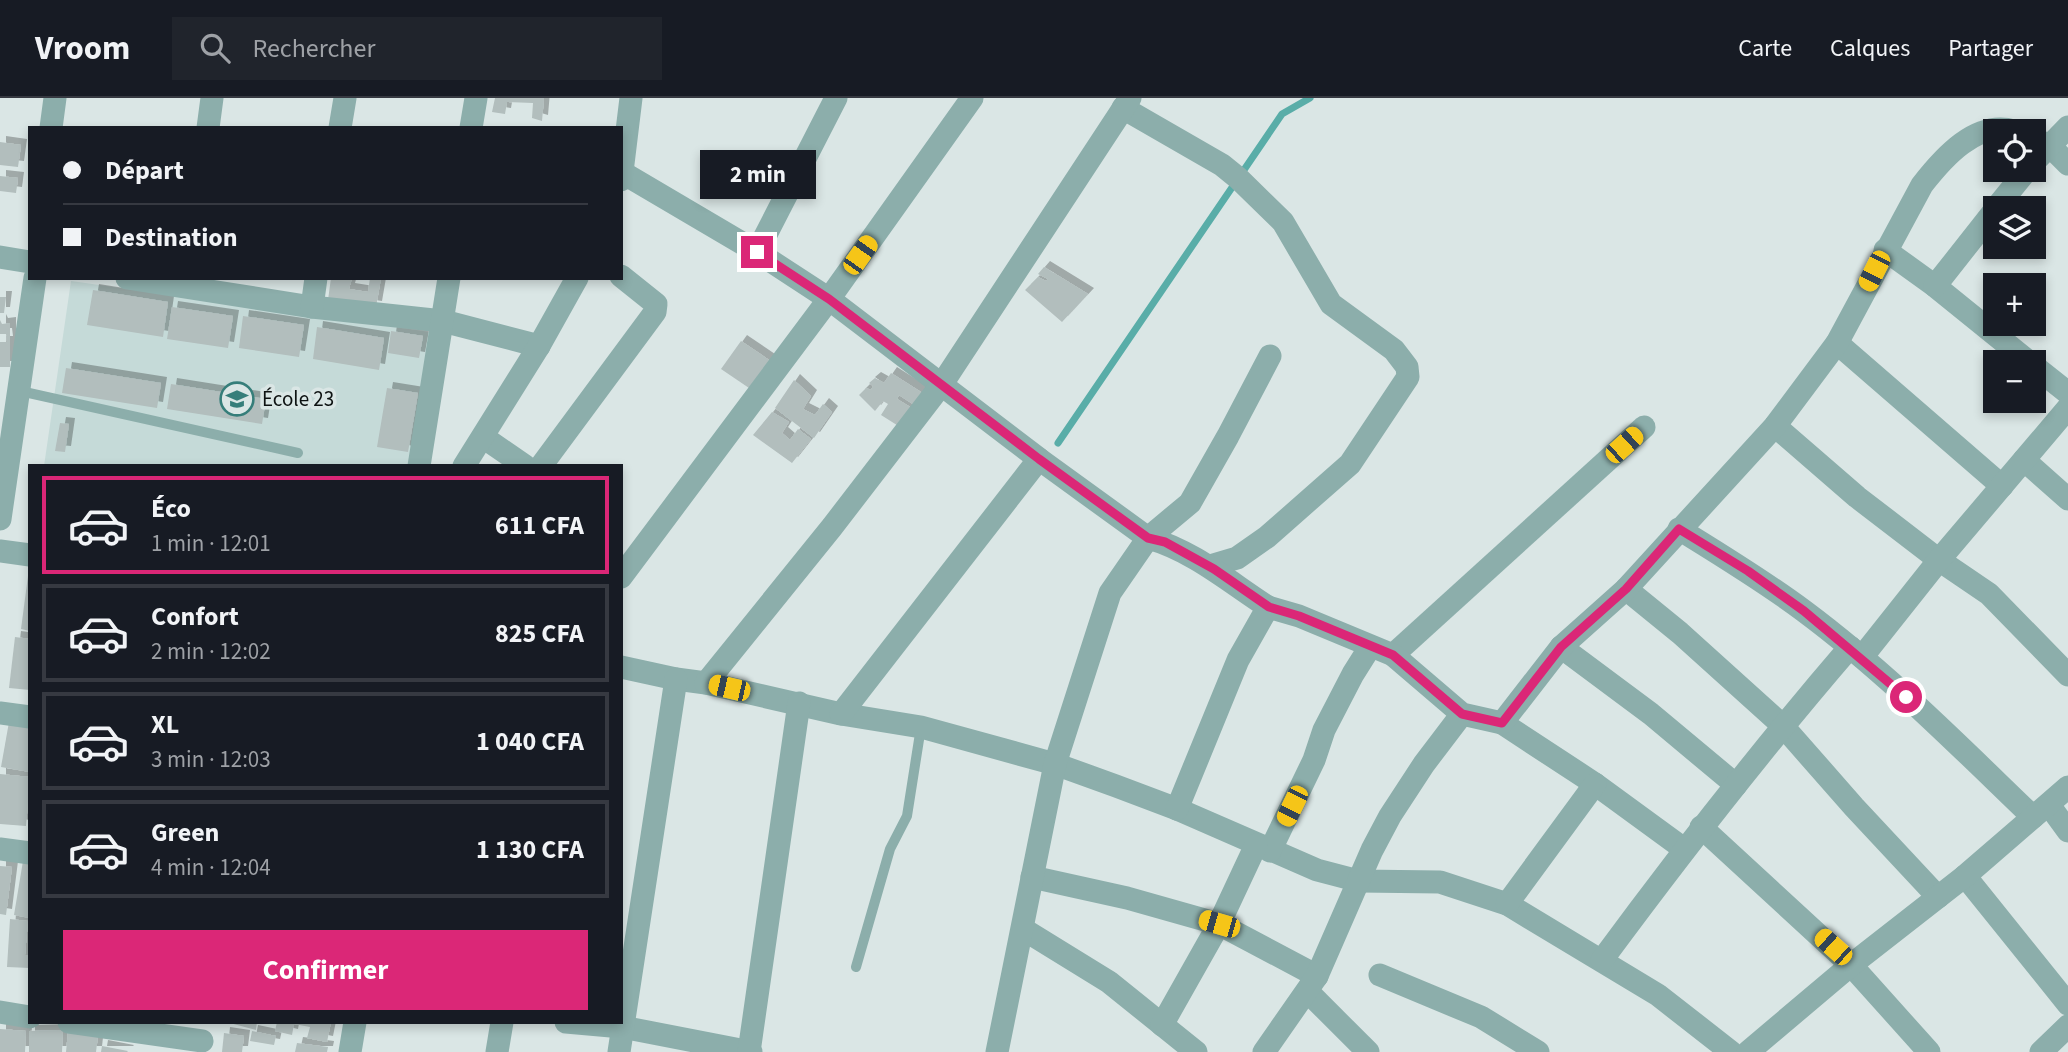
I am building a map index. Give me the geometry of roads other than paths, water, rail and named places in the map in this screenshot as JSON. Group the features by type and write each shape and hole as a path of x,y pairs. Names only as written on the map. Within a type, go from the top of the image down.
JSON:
{"street":[{"path":"51,126 55,98"},
{"path":"208,126 212,98"},
{"path":"340,126 345,98"},
{"path":"471,126 476,98"},
{"path":"623,167 631,98"},
{"path":"757,252 836,98"},
{"path":"623,574 829,299 972,98"},
{"path":"706,682 832,527 942,384 1126,103 1238,178 1283,222 1331,304 1394,350 1407,367 1408,377 1350,464 1267,537 1237,558 1212,567"},
{"path":"2046,139 2068,127"},
{"path":"1502,723 1561,647 1626,589 1775,426 1837,342 1922,185 1940,162 1959,146 1983,133"},
{"path":"2046,146 2068,164"},
{"path":"623,177 757,252 829,299 1039,459 1148,538 1165,542 1212,567 1269,607 1299,616 1393,655 1462,714 1502,723 1595,784 1684,849"},
{"path":"2006,196 2017,182"},
{"path":"1935,286 1983,225"},
{"path":"1885,250 1935,286 2014,350"},
{"path":"0,257 28,262"},
{"path":"542,464 655,312 656,304 623,277"},
{"path":"0,519 10,390 34,280"},
{"path":"150,280 185,283 312,307 443,321 539,346"},
{"path":"312,307 316,280"},
{"path":"419,464 449,280"},
{"path":"465,464 539,346 576,280"},
{"path":"1837,342 2003,486"},
{"path":"997,1052 1055,764 1110,593 1148,538 1190,503 1270,356"},
{"path":"2046,376 2068,393"},
{"path":"1602,960 1684,849 1782,725 1856,652 1939,560 2068,408"},
{"path":"1775,426 1857,497 1939,560 1989,594 2068,676"},
{"path":"1393,655 1644,427"},
{"path":"484,437 522,464"},
{"path":"841,714 1039,459"},
{"path":"2024,460 2068,499"},
{"path":"1679,529 1748,571 1804,611 2068,831"},
{"path":"0,551 28,555"},
{"path":"1626,589 1680,633 1782,725 1938,897"},
{"path":"1177,809 1238,660 1269,607"},
{"path":"1162,1025 1314,760 1324,730 1370,647"},
{"path":"1561,647 1651,714 1736,785"},
{"path":"623,667 676,679 706,682 841,714 921,727 1055,764 1177,809 1317,870 1359,881 1440,882 1507,904 1658,995 1731,1052"},
{"path":"623,1021 676,679"},
{"path":"588,1024 622,1027 750,1052 799,703"},
{"path":"0,713 28,717"},
{"path":"1264,1052 1312,984 1390,816 1424,764 1462,714"},
{"path":"1507,904 1595,784"},
{"path":"1758,1049 1851,965 1965,876 2068,787"},
{"path":"1701,827 1851,965 1929,1052"},
{"path":"0,849 28,853"},
{"path":"1965,876 2068,1004"},
{"path":"1032,877 1127,898 1219,924 1312,984 1368,1052"},
{"path":"1023,929 1109,982 1196,1052"},
{"path":"1380,975 1481,1017 1538,1052"},
{"path":"0,1012 28,1017"},
{"path":"86,1024 203,1038"},
{"path":"350,1052 355,1024"},
{"path":"497,1052 502,1024"},
{"path":"619,1052 622,1024"},
{"path":"2041,1052 2068,1026"}],"lane":[{"path":"10,390 298,453"},
{"path":"856,967 890,849 907,816 921,727"}],"waterway":[{"path":"1058,443 1282,114 1310,98"}],"place":[{"name":"École 23","path":"237,399"}]}
